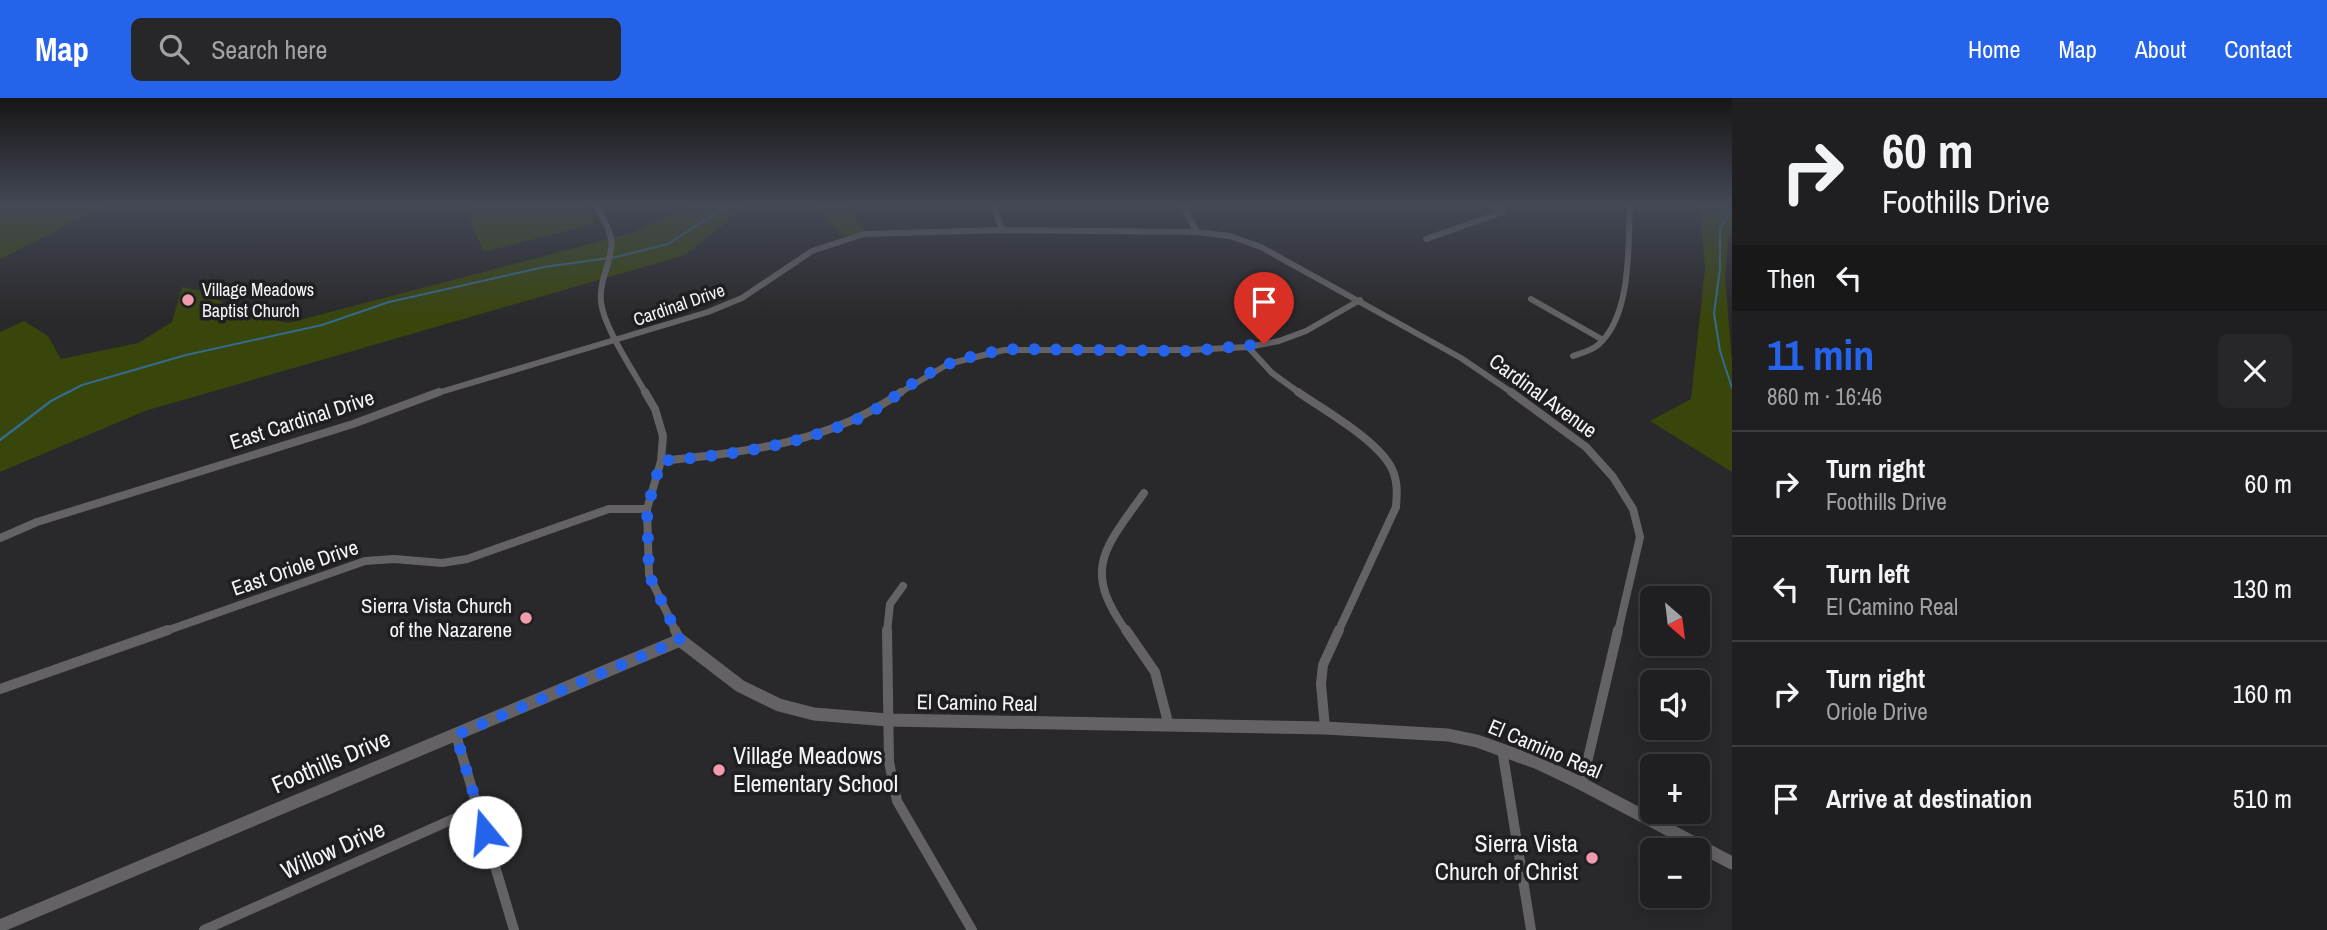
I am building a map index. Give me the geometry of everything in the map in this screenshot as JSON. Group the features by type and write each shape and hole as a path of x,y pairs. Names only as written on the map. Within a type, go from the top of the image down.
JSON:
{"street":[{"name":"El Camino Real","path":"610,243 602,279 601,303 616,341 656,410 663,436 661,461 647,509 649,575 680,640 740,686 779,705 814,714 888,720 1325,728 1448,735 1502,749 1582,784 1732,863"},
{"name":"Cardinal Drive","path":"616,341 728,305 752,292 801,257 835,243"},
{"name":"Cardinal Avenue","path":"1249,243 1360,300 1461,358 1552,420 1586,447 1614,477 1633,509 1640,537 1582,784"},
{"path":"1573,356 1597,346 1619,313 1629,243"},
{"path":"1531,299 1603,340"},
{"path":"661,461 744,453 820,434 877,409 928,374 990,352 1015,349 1190,351 1248,347 1279,341 1307,331 1360,300"},
{"name":"East Cardinal Drive","path":"0,538 37,522 342,428 439,392 616,341"},
{"path":"1248,347 1272,373 1375,447 1392,468 1398,488 1396,507 1323,666 1321,684 1325,728"},
{"path":"1144,493 1109,543 1102,570 1105,597 1119,622 1153,666 1169,726"},
{"name":"East Oriole Drive","path":"0,689 365,561 394,559 442,563 467,559 609,509 647,509"},
{"path":"904,586 890,604 887,622 889,762 897,801 972,930"},
{"name":"Foothills Drive","path":"0,926 680,640"},
{"path":"456,735 514,930"},
{"path":"1502,749 1531,930"},
{"name":"Willow Drive","path":"204,930 478,808"}],"green space":[{"path":"0,243 32,243 0,259"},
{"path":"480,243 519,243 484,252"},
{"path":"594,243 701,243 685,255 145,411 0,472 0,332 24,321 48,336 61,359 138,343 172,322 182,287 208,292 232,310 288,323"},
{"path":"1703,243 1728,243 1725,276 1732,362 1732,472 1650,421 1691,399 1705,268"}],"waterway":[{"path":"65,394 82,385 186,355 322,325 389,302 544,267 616,257 670,243"},
{"path":"1720,243 1720,269 1714,313 1720,351 1732,388"},
{"path":"0,440 51,401 68,392"}],"place":[{"name":"Village Meadows Baptist Church","path":"188,300"},
{"name":"Sierra Vista Church of the Nazarene","path":"526,618"},
{"name":"Village Meadows Elementary School","path":"719,770"},
{"name":"Sierra Vista Church of Christ","path":"1592,858"}],"route":[{"path":"485,832 456,735 680,640 649,575 647,509 661,461 744,453 820,434 877,409 928,374 966,358 990,352 1015,349 1190,351 1264,344"}]}
